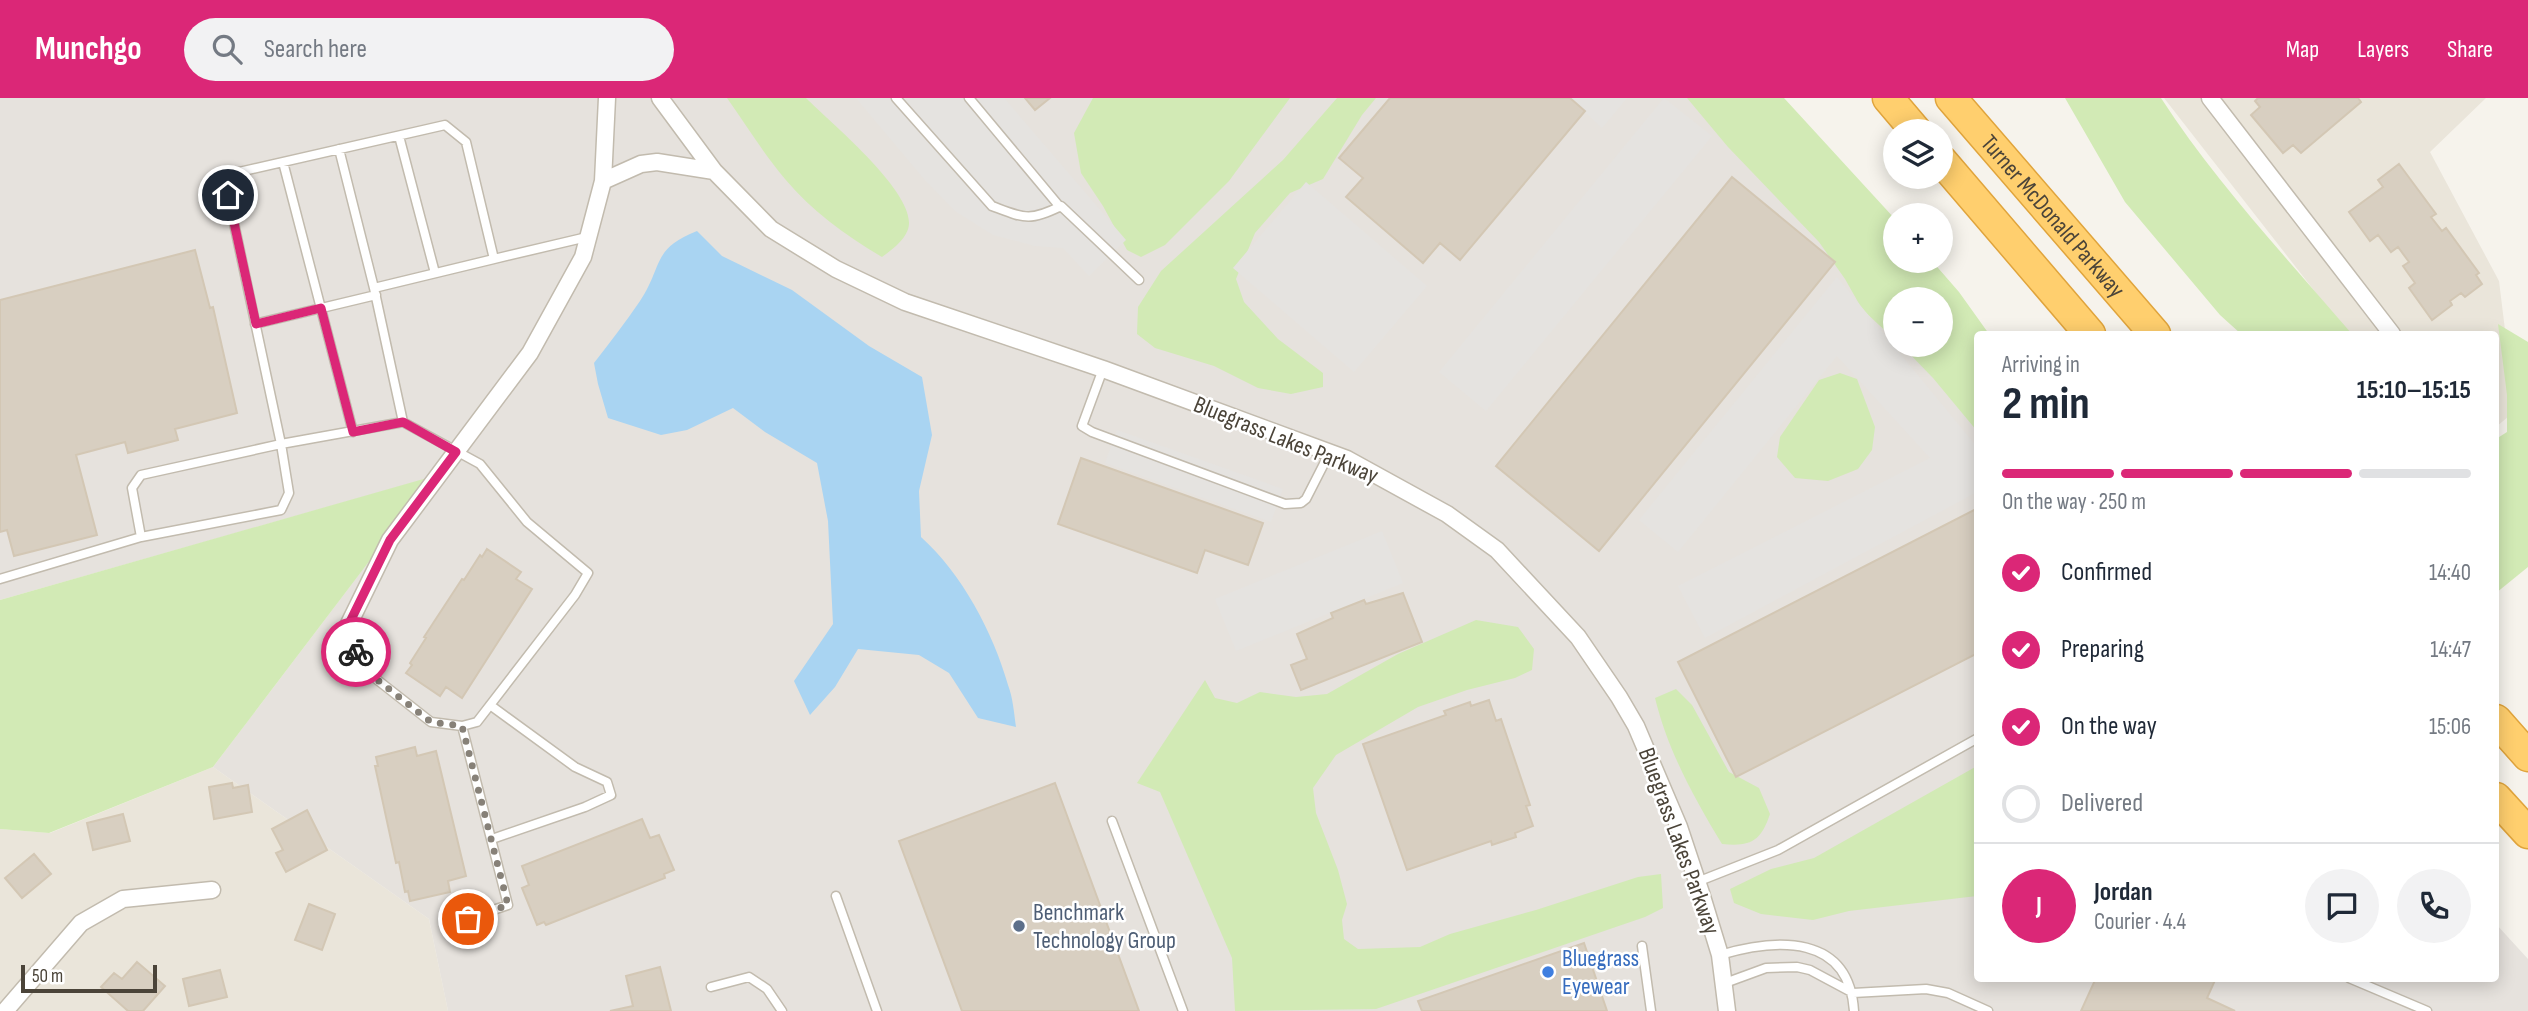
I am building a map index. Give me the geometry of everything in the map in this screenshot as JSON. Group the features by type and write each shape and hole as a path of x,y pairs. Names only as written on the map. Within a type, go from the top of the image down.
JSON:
{"highway":[{"path":"1888,98 1906,119"},
{"name":"Turner McDonald Parkway","path":"1951,98 2152,331"},
{"name":"Turner McDonald Parkway","path":"1953,174 2087,331"},
{"path":"2499,723 2528,756"},
{"path":"2499,801 2528,833"}],"street":[{"path":"345,632 390,540 530,353 583,257 603,181 607,98"},
{"name":"Bluegrass Lakes Parkway","path":"660,98 714,171 771,229 836,269 905,302 1103,369 1330,452 1447,514 1497,550 1578,637 1614,688 1636,726 1674,815 1697,882 1720,955 1727,1011"},
{"path":"2210,98 2390,331"},
{"path":"603,181 641,164 657,162 714,171"},
{"path":"5,1011 81,923 123,899 212,890"}],"lane":[{"path":"896,98 992,206 1015,215 1036,219 1060,207"},
{"path":"969,98 1060,207 1139,281"},
{"path":"0,579 141,537 281,510 289,494 281,444 228,195 239,172 445,125 466,142 495,259"},
{"path":"399,136 435,273"},
{"path":"339,149 375,292 403,422"},
{"path":"283,162 353,432"},
{"path":"256,324 321,308 435,273 588,236"},
{"path":"1103,369 1082,426 1285,504 1301,503 1306,499 1330,452"},
{"path":"141,537 132,488 141,475 281,444 403,422 480,464 527,522 588,573 575,595 477,722 462,726 431,722 366,671 345,632"},
{"path":"490,705 575,767 607,782 611,795 585,807 492,839"},
{"path":"449,925 508,905 462,726"},
{"path":"1697,882 1777,850 1974,740"},
{"path":"1112,821 1183,1011"},
{"path":"836,896 877,1011"},
{"path":"1720,955 1747,946 1775,944 1816,949 1844,974 1853,993 1854,1011"},
{"path":"1642,946 1651,1011"},
{"path":"1725,982 1766,968 1797,967 1810,970 1853,993 1926,989 1948,993 1988,1011"},
{"path":"711,987 749,977 767,989 782,1011"},
{"path":"2358,982 2427,1011"}],"shaded area":[{"path":"0,98 1775,98 1883,245 1883,273 1926,273 1938,287 1883,287 1883,357 1953,357 1953,305 1975,331 1974,982 2499,982 2499,927 2528,959 2528,1011 448,1011 429,919 213,767 433,477 0,600"},
{"path":"856,98 1004,98 1126,240 1089,276 1063,248 1035,246 993,235 955,211 924,179"},
{"path":"1570,98 1627,98 1602,128"},
{"path":"1664,98 1712,136 1486,411 1439,372"},
{"path":"2164,98 2486,98 2430,152 2499,281 2515,411 2499,424 2499,331 2346,331"},
{"path":"1306,182 1427,286 1354,372 1233,268"},
{"path":"1837,277 1883,333 1883,357 1903,357 1974,443 1974,494 1705,638 1678,586 1930,458 1837,356 1678,552 1639,520"},
{"path":"1117,430 1283,489 1271,522 1105,463"},
{"path":"1382,531 1403,583 1236,651 1215,599"},
{"path":"213,767 429,919 448,1011 0,1011 0,829 50,833"}],"green space":[{"path":"727,98 806,98 868,157 897,193 906,210 909,224 903,238 882,257 830,222 806,202 785,179"},
{"path":"1093,98 1290,98 1229,181 1165,245 1141,257 1127,250 1081,173 1074,133"},
{"path":"1337,98 1376,98 1362,115 1323,179 1290,193 1255,233 1236,279 1244,302 1278,339 1323,373 1323,387 1291,394 1258,388 1214,366 1155,348 1137,334 1138,307 1161,271 1283,160"},
{"path":"1687,98 1784,98 1883,206 1883,273 1942,273 1987,331 1974,331 1974,427 1913,357 1953,357 1953,287 1883,287 1883,329 1862,309 1819,242 1728,147"},
{"path":"2065,98 2161,98 2228,190 2349,331 2238,331 2220,315 2125,202"},
{"path":"2498,324 2528,342 2528,567 2499,591 2499,437 2507,432 2507,395"},
{"path":"1840,373 1857,379 1875,427 1872,450 1858,469 1828,481 1795,478 1777,457 1780,437 1819,380"},
{"path":"434,476 213,767 49,833 0,829 0,600"},
{"path":"1476,620 1518,627 1534,649 1532,670 1515,678 1467,690 1418,707 1336,755 1313,788 1316,813 1338,870 1347,904 1342,920 1344,939 1358,949 1420,947 1450,934 1638,877 1661,874 1663,908 1645,917 1376,1009 1235,1011 1232,958 1160,792 1137,783 1205,680 1215,698 1237,703 1260,692 1296,697 1327,694 1398,654"},
{"path":"1676,689 1692,705 1729,772 1759,788 1770,814 1759,836 1748,843 1722,844 1692,792 1667,737 1655,698"},
{"path":"1974,768 1974,896 1849,911 1813,920 1761,914 1734,903 1730,889 1771,869 1814,858"}],"water":[{"path":"697,231 722,256 792,290 869,346 922,377 932,435 919,491 921,537 950,568 985,625 1010,690 1016,727 978,718 949,673 919,655 858,649 835,687 810,715 794,681 833,624 828,521 817,463 765,432 733,408 687,430 661,435 608,418 594,363 640,301 665,252 682,238"}],"building":[{"path":"1025,98 1050,98 1035,110"},
{"path":"1390,98 1570,98 1585,111 1460,260 1440,243 1423,263 1346,197 1363,178 1339,158"},
{"path":"2258,98 2358,98 2361,102 2301,153 2293,145 2283,153 2251,115 2260,107 2255,101"},
{"path":"2399,164 2436,214 2431,217 2442,231 2446,228 2479,273 2476,275 2482,284 2465,297 2461,293 2450,301 2452,305 2432,320 2409,288 2415,283 2403,266 2409,262 2398,247 2391,252 2378,235 2370,241 2349,212 2383,187 2378,180"},
{"path":"1732,177 1835,262 1599,551 1496,466"},
{"path":"195,250 210,308 213,307 237,413 175,429 178,440 128,453 125,442 76,455 97,535 14,556 7,530 0,532 0,300"},
{"path":"1081,458 1263,523 1248,565 1205,550 1197,573 1058,524"},
{"path":"1974,510 1974,655 1736,777 1678,662"},
{"path":"487,549 521,572 516,579 532,589 462,698 446,687 440,696 406,673 426,638 424,637 462,579 464,580"},
{"path":"1403,593 1422,642 1301,690 1291,665 1307,659 1297,634 1333,618 1331,613 1364,600 1366,604"},
{"path":"1489,700 1496,721 1501,719 1530,805 1526,806 1533,826 1515,833 1516,837 1492,845 1491,841 1407,870 1363,744 1446,715 1444,711 1470,702 1471,706"},
{"path":"415,747 417,756 436,751 466,876 448,881 450,892 410,901 408,891 405,892 399,862 396,863 375,766 378,766 376,757"},
{"path":"232,783 233,788 248,785 252,812 214,819 209,787"},
{"name":"Benchmark Technology Group","path":"1055,783 1139,1011 962,1011 899,841"},
{"path":"307,810 327,850 286,872 276,853 283,850 272,829"},
{"path":"123,814 130,841 93,850 87,823"},
{"path":"642,819 650,838 659,835 674,870 664,874 665,878 546,925 544,922 537,925 522,888 529,885 522,866"},
{"path":"34,854 51,874 22,898 5,878"},
{"path":"309,904 335,914 322,950 295,940"},
{"name":"Bluegrass Eyewear","path":"1584,943 1607,1011 1422,1011 1418,1001"},
{"path":"137,962 165,986 143,1011 128,1011 101,987 114,973 122,979"},
{"path":"660,967 671,1011 610,1011 633,1006 626,976"},
{"path":"220,970 227,997 189,1006 183,979"},
{"path":"2094,982 2214,982 2207,998 2235,1011 2081,1011"}],"way so far":[{"path":"356,652 366,671 431,722 462,726 508,905 468,919"}],"place":[{"name":"Benchmark Technology Group","path":"1019,926"},
{"name":"Bluegrass Eyewear","path":"1548,972"}],"route":[{"path":"228,195 256,324 321,308 353,432 403,422 456,452 390,540 345,632 356,652"}]}
